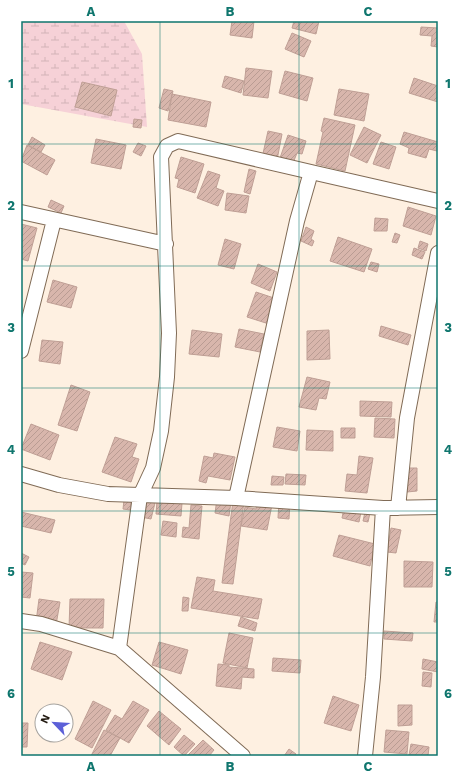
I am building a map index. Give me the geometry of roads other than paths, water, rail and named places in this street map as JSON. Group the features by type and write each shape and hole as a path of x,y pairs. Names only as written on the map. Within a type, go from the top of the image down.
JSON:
{"street":[{"path":"119,648 140,496 153,468 161,431 167,377 169,333 161,157 167,146 178,141 438,201"},
{"path":"236,498 297,221 311,172"},
{"path":"21,212 166,244"},
{"path":"21,350 54,220"},
{"path":"398,508 407,418 438,253"},
{"path":"21,474 66,487 108,494 236,498 382,508 438,507"},
{"path":"365,756 373,678 382,508"},
{"path":"21,621 41,624 119,648 243,756"}]}
